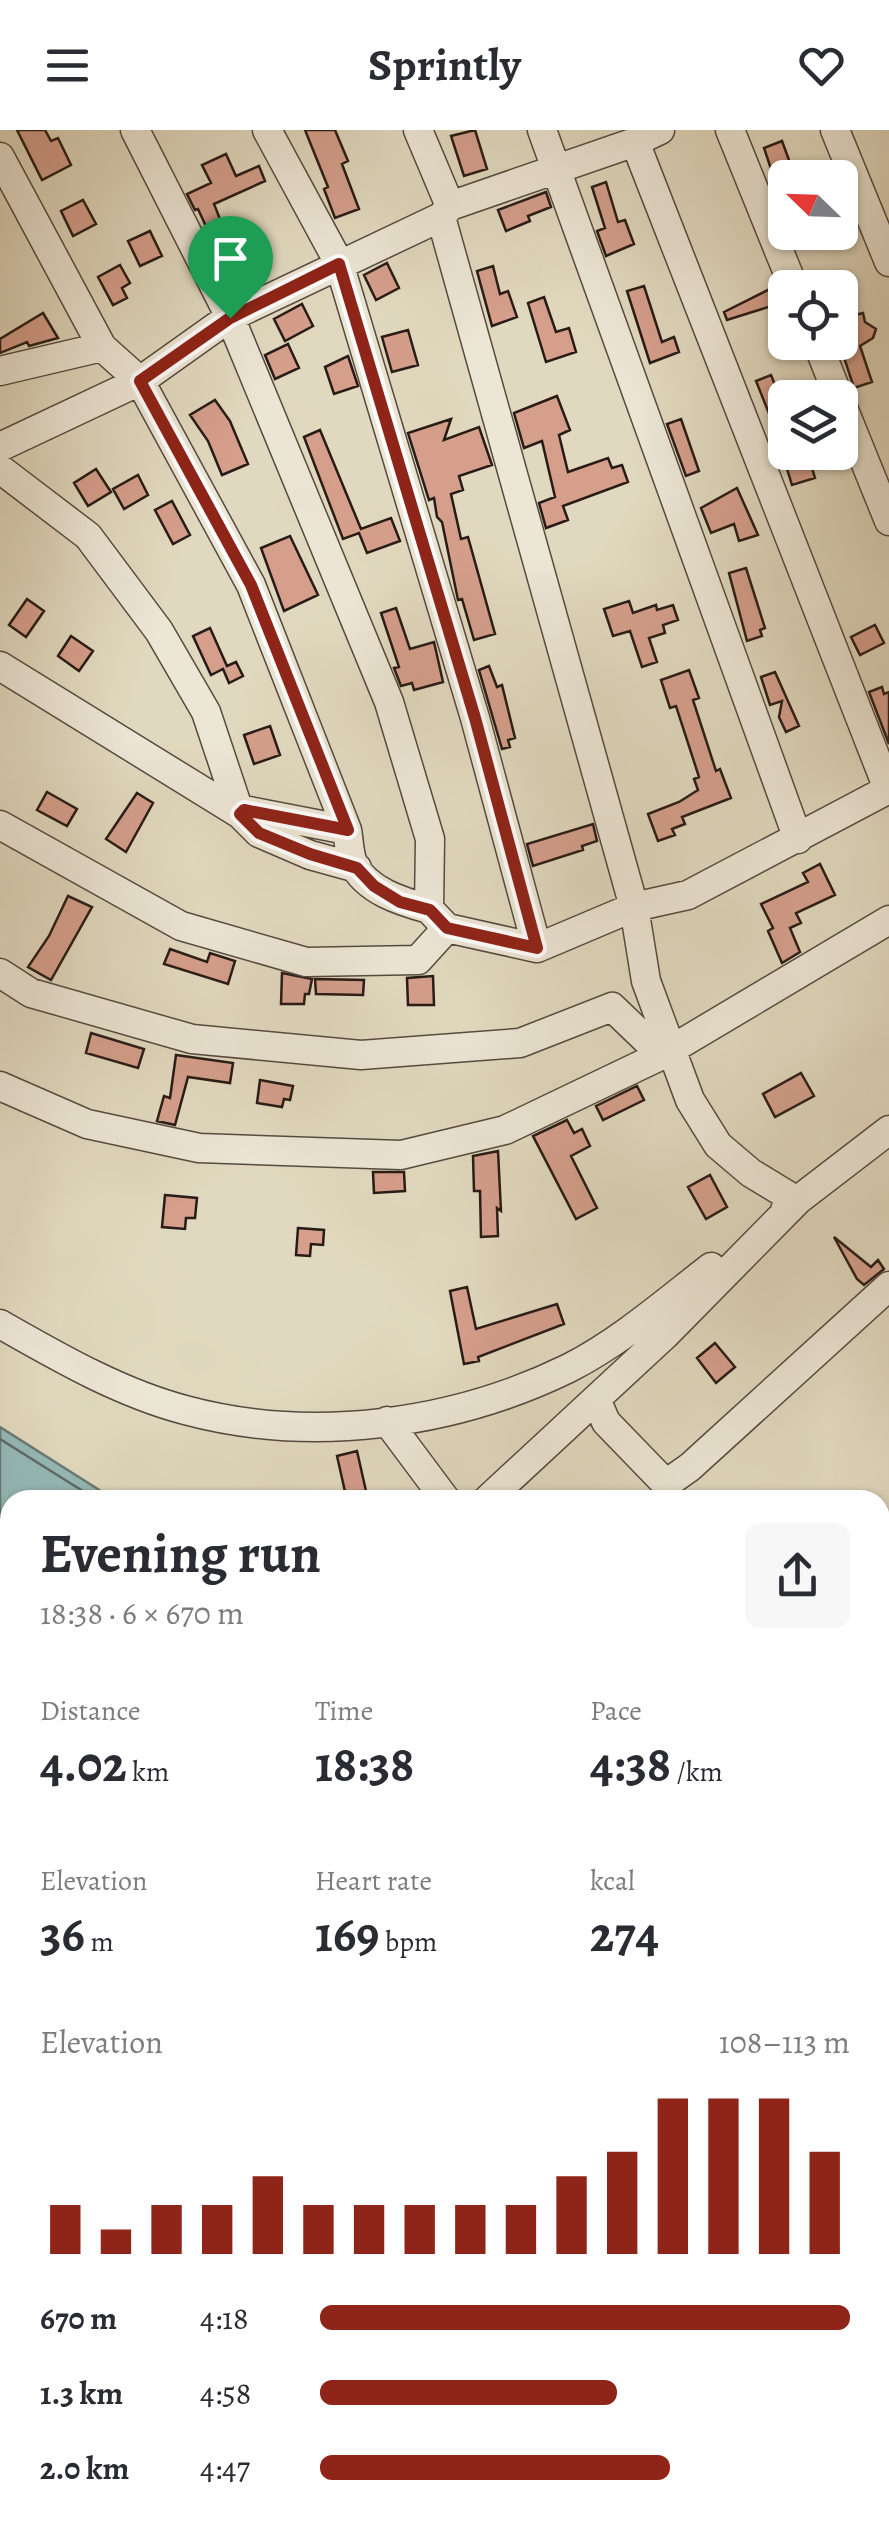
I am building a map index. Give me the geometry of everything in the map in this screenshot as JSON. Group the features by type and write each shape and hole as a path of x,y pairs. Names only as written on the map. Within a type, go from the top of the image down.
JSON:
{"street":[{"path":"0,825 181,926 306,962 418,960 438,919 430,840 404,746 230,318 135,130"},
{"path":"267,130 339,264 475,718 537,948"},
{"path":"418,130 446,211 634,907 646,981 667,1052 718,1145 751,1174 797,1201"},
{"path":"542,130 798,840"},
{"path":"730,130 787,270"},
{"path":"836,130 889,262"},
{"path":"0,157 102,347 140,381 251,585 348,830 352,862 374,886 438,919 537,948 634,907 688,896 889,789 648,136 446,211 230,318 140,381 0,447"},
{"path":"0,370 102,347"},
{"path":"858,444 889,521"},
{"path":"0,469 88,536 158,630 206,712 240,814"},
{"path":"0,666 240,814 259,833 357,868"},
{"path":"240,814 244,810 348,830"},
{"path":"0,1086 87,1124 199,1148 401,1155 505,1130 667,1052 889,920"},
{"path":"0,973 31,993 192,1039 362,1054 520,1044 612,1007 667,1052"},
{"path":"0,1324 102,1378 185,1410 266,1424 339,1427 418,1418 494,1400 572,1366 639,1323 889,1130"},
{"path":"498,1490 665,1335 797,1201"},
{"path":"596,1399 606,1422 666,1484 690,1467 889,1286"},
{"path":"387,1422 438,1490"}],"water":[{"path":"0,1427 99,1490 0,1490"}],"building":[{"path":"17,130 45,130 51,141 58,138 71,165 42,180"},
{"path":"305,130 335,130 348,161 342,164 359,209 335,218 324,189 328,187"},
{"path":"475,130 487,169 464,176 451,136"},
{"path":"782,141 789,160 768,160 764,148"},
{"path":"226,154 236,176 259,166 265,181 214,204 229,242 216,248 187,194 211,183 202,165"},
{"path":"606,182 618,222 625,220 634,244 606,256 597,231 605,228 592,187"},
{"path":"546,192 551,207 506,231 498,210"},
{"path":"83,200 96,224 73,236 61,211"},
{"path":"150,231 162,256 140,266 128,241"},
{"path":"387,263 399,288 376,300 364,275"},
{"path":"120,265 130,283 122,288 127,298 113,305 98,277"},
{"path":"493,266 500,294 508,291 517,317 492,326 477,271"},
{"path":"644,286 662,342 674,337 679,352 650,363 627,291"},
{"path":"768,290 768,307 727,320 724,312"},
{"path":"544,297 556,332 569,328 576,352 546,362 528,303"},
{"path":"302,304 313,326 285,341 274,319"},
{"path":"43,313 58,338 29,346 27,342 0,353 0,339"},
{"path":"863,313 865,322 876,329 873,338 860,346 872,382 858,387 858,380 851,380 845,360 858,360 858,314"},
{"path":"408,330 418,365 392,372 382,337"},
{"path":"288,344 299,368 275,379 265,355"},
{"path":"348,356 358,386 334,394 325,367"},
{"path":"771,375 773,380 768,380 768,411 756,381"},
{"path":"557,396 570,430 559,435 568,472 608,458 612,468 622,465 628,482 563,506 568,520 546,528 539,503 555,497 542,441 524,448 514,413"},
{"path":"215,400 230,421 248,464 222,475 208,441 190,415"},
{"path":"451,419 444,440 479,427 492,465 459,476 463,490 451,494 461,539 468,537 495,634 474,640 462,599 458,600 442,522 437,517 434,498 429,500 408,433"},
{"path":"681,419 699,471 686,476 667,424"},
{"path":"320,430 361,529 391,518 400,541 367,553 359,533 343,539 304,437"},
{"path":"96,469 111,492 88,506 74,483"},
{"path":"787,470 813,470 815,478 792,485"},
{"path":"138,475 148,495 124,509 113,489"},
{"path":"737,488 758,535 739,541 734,524 711,533 701,508"},
{"path":"172,501 190,535 173,544 155,510"},
{"path":"290,536 318,595 284,611 261,548"},
{"path":"746,568 765,628 760,630 762,636 747,641 729,573"},
{"path":"27,599 44,611 26,637 9,625"},
{"path":"629,601 633,613 656,605 657,610 673,605 678,620 663,625 665,633 649,638 657,662 642,667 630,631 613,636 604,609"},
{"path":"396,608 410,649 434,642 443,682 414,690 412,683 401,686 394,668 399,667 381,613"},
{"path":"875,625 884,643 860,655 851,637"},
{"path":"210,628 227,666 236,662 243,676 229,683 223,669 211,675 193,636"},
{"path":"71,636 93,651 79,671 58,656"},
{"path":"489,666 497,687 502,685 515,738 508,740 510,747 502,749 479,670"},
{"path":"689,670 699,698 693,700 716,771 720,769 731,798 682,817 685,824 672,829 675,835 658,841 648,814 698,790 694,779 699,777 676,706 670,708 661,680"},
{"path":"775,672 799,726 786,732 779,717 782,701 770,705 761,677"},
{"path":"882,687 884,694 889,692 889,744 869,692"},
{"path":"270,726 280,755 254,764 244,735"},
{"path":"47,792 77,809 67,826 37,810"},
{"path":"137,793 153,803 126,852 106,839"},
{"path":"593,824 597,841 582,846 583,850 533,866 527,844"},
{"path":"820,864 835,895 796,913 801,923 790,928 800,952 782,963 768,931 773,928 761,904 808,882 803,873"},
{"path":"68,896 92,907 51,980 28,967 49,936"},
{"path":"170,949 207,962 210,953 235,961 228,984 164,964"},
{"path":"282,973 312,979 304,1004 281,1004"},
{"path":"433,976 434,1005 408,1005 407,978"},
{"path":"315,979 364,980 363,995 316,994"},
{"path":"91,1033 144,1049 138,1068 86,1053"},
{"path":"176,1055 233,1063 230,1083 188,1077 175,1125 157,1121 164,1096 170,1098"},
{"path":"801,1073 814,1096 775,1117 763,1094"},
{"path":"260,1080 293,1086 290,1100 284,1099 282,1107 257,1103"},
{"path":"637,1086 644,1100 603,1120 596,1106"},
{"path":"567,1120 574,1133 582,1129 590,1146 571,1156 597,1208 576,1219 533,1136"},
{"path":"498,1151 498,1236 481,1237 480,1191 474,1191 473,1156"},
{"path":"373,1172 404,1172 405,1191 374,1193"},
{"path":"710,1175 727,1207 706,1219 688,1187"},
{"path":"165,1195 197,1198 195,1218 186,1218 185,1229 162,1227"},
{"path":"298,1228 324,1230 323,1245 311,1244 310,1256 296,1255"},
{"path":"834,1237 871,1267 878,1260 884,1269 864,1285"},
{"path":"467,1287 476,1329 557,1304 564,1324 464,1364 450,1291"},
{"path":"715,1343 735,1367 716,1383 697,1358"},
{"path":"357,1451 366,1490 345,1490 337,1456"}],"route":[{"path":"339,264 494,783 537,948 447,928 430,910 400,902 374,886 357,868 259,833 240,814 244,810 348,830 251,585 140,381 230,318 339,264"}]}
